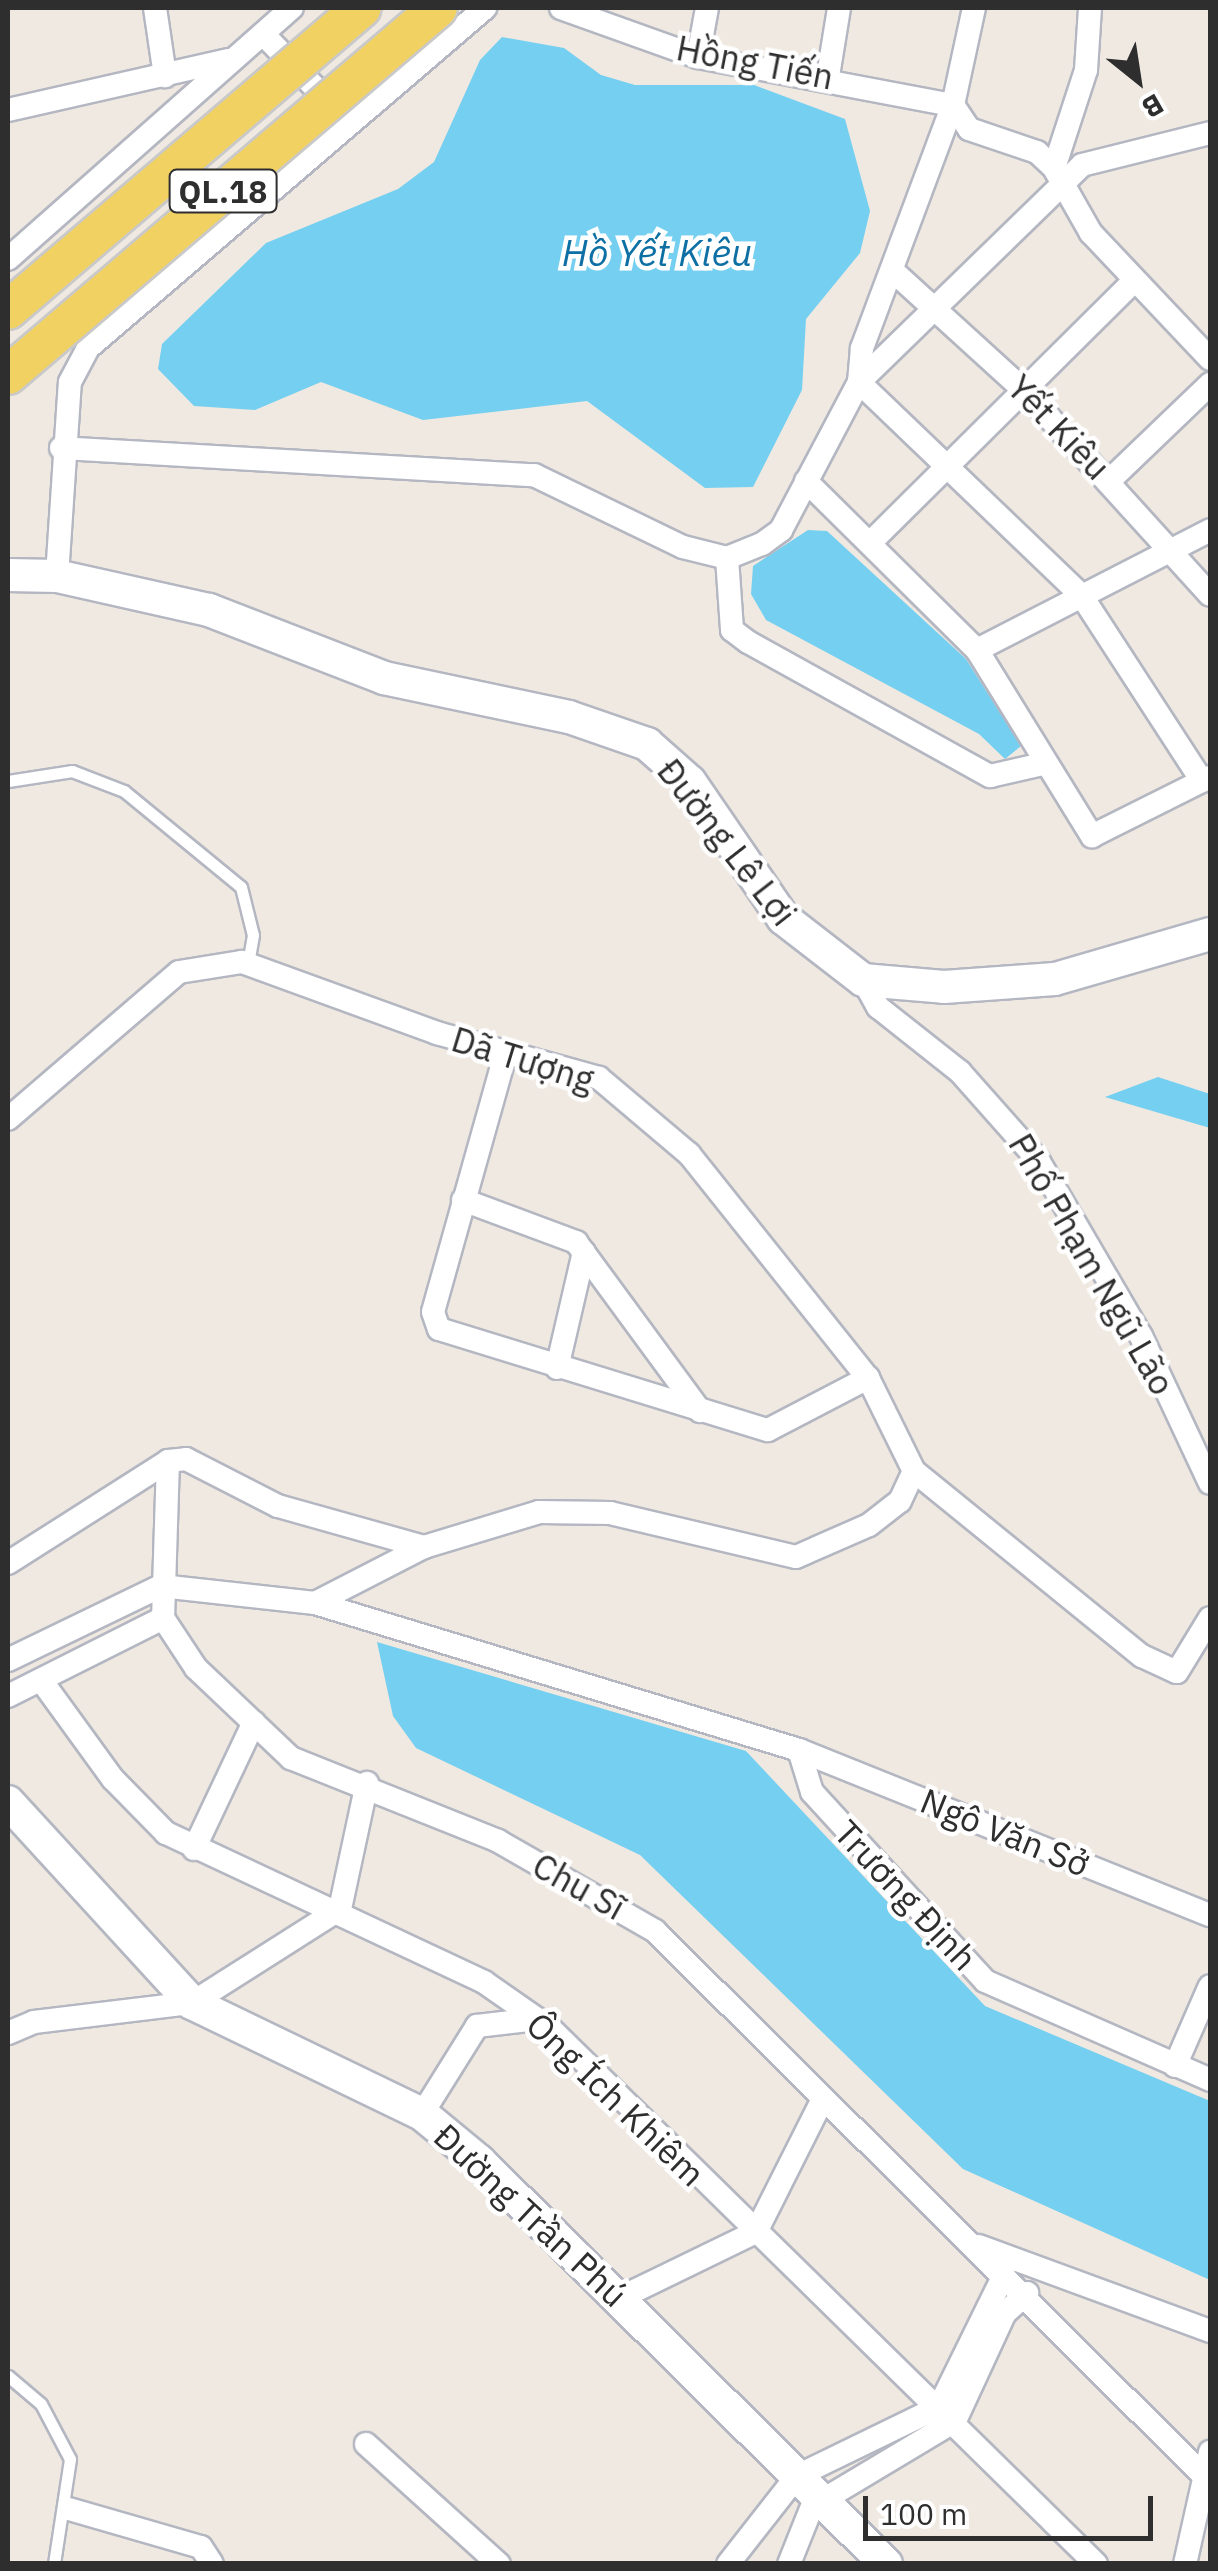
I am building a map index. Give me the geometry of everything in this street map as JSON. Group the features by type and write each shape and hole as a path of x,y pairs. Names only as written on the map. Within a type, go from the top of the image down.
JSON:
{"main road":[{"name":"QL.18","path":"8,288 336,8"},
{"name":"QL.18","path":"8,310 361,8"},
{"name":"QL.18","path":"8,355 413,8"},
{"name":"QL.18","path":"8,376 438,8"}],"street":[{"path":"155,8 165,76"},
{"path":"8,259 292,8"},
{"path":"57,576 61,448 70,382 88,348 485,8"},
{"name":"Hồng Tiến","path":"561,8 698,57 828,76 953,105"},
{"path":"698,57 708,8"},
{"path":"828,76 839,8"},
{"path":"859,382 862,348 894,272 953,105 974,8"},
{"path":"1056,177 1086,70 1090,8"},
{"path":"262,34 350,124"},
{"path":"8,110 235,58"},
{"path":"953,105 969,129 1036,152 1134,282 1210,358"},
{"path":"61,448 534,475 683,547 727,558 781,530 859,382 1056,177 1082,165 1210,132"},
{"name":"Yết Kiêu","path":"894,272 936,305 1025,391 1175,548 1210,595"},
{"path":"872,542 1134,282"},
{"path":"806,481 872,542 977,650 1043,764 1092,836 1206,779 1082,596 951,464 859,382"},
{"path":"1110,480 1210,384"},
{"path":"977,650 1210,530"},
{"path":"727,558 732,630 748,642 990,776 1043,764"},
{"name":"Đường Lê Lợi","path":"8,575 57,576 208,610 384,678 569,717 647,744 690,782 782,918 863,980"},
{"path":"863,980 1055,979 1210,934"},
{"name":"Dã Tượng","path":"8,1116 179,972 248,962 506,1052 598,1078 647,1110 868,1378 914,1472 1142,1656 1177,1672 1210,1618"},
{"name":"Phố Phạm Ngũ Lão","path":"863,980 878,1007 960,1072 1038,1160 1141,1336 1210,1483"},
{"path":"506,1052 433,1312 438,1329 768,1430 868,1378"},
{"path":"463,1200 566,1234 584,1252 700,1411"},
{"path":"557,1368 584,1252"},
{"path":"8,1563 168,1461 186,1459 278,1506 424,1548"},
{"name":"Chu Sĩ","path":"168,1461 160,1586 163,1618 196,1668 291,1758 367,1783 615,1902 978,2245 1205,2479"},
{"path":"8,1660 160,1586 315,1603 424,1548 573,1509 796,1557 870,1524 900,1501 914,1472"},
{"name":"Ngô Văn Sở","path":"315,1603 799,1750 1210,1915"},
{"path":"8,1696 163,1618"},
{"name":"Ông Ích Khiêm","path":"41,1680 113,1779 194,1849 340,1909 537,2019 947,2414 1096,2564"},
{"path":"194,1849 254,1722"},
{"name":"Trương Định","path":"799,1750 812,1792 985,1980 1210,2080"},
{"path":"8,2033 34,2022 192,2003 340,1909 367,1783"},
{"name":"Đường Trần Phú","path":"8,1802 192,2003 422,2114 622,2297 886,2564"},
{"path":"1176,2066 1210,1986"},
{"path":"422,2114 477,2026 537,2019"},
{"path":"622,2297 756,2232 823,2098"},
{"name":"Chu Sĩ","path":"978,2245 1210,2330"},
{"path":"728,2564 812,2490 947,2414 1004,2275"},
{"path":"790,2564 812,2490 947,2414 1005,2313 1027,2293"},
{"path":"366,2444 499,2564"},
{"path":"1185,2564 1210,2452"},
{"path":"69,2509 201,2547 212,2564"}],"lane":[{"path":"8,781 72,772 124,791 181,846 234,878 253,934 248,962"},
{"path":"8,2376 40,2404 70,2459 69,2509 54,2564"}],"water":[{"name":"Hồ Yết Kiêu","path":"502,37 564,48 601,75 635,85 754,85 845,119 870,211 860,253 806,319 802,390 753,487 705,488 587,401 423,420 321,382 255,410 194,406 158,369 162,344 266,243 398,189 434,162 480,60"},
{"path":"808,530 827,531 966,659 1021,746 1005,759 979,734 766,620 751,594 753,566"},
{"path":"1158,1077 1210,1094 1210,1128 1105,1097"},
{"path":"377,1642 746,1751 985,2006 1210,2101 1210,2280 963,2169 640,1855 416,1748 393,1716"}]}
